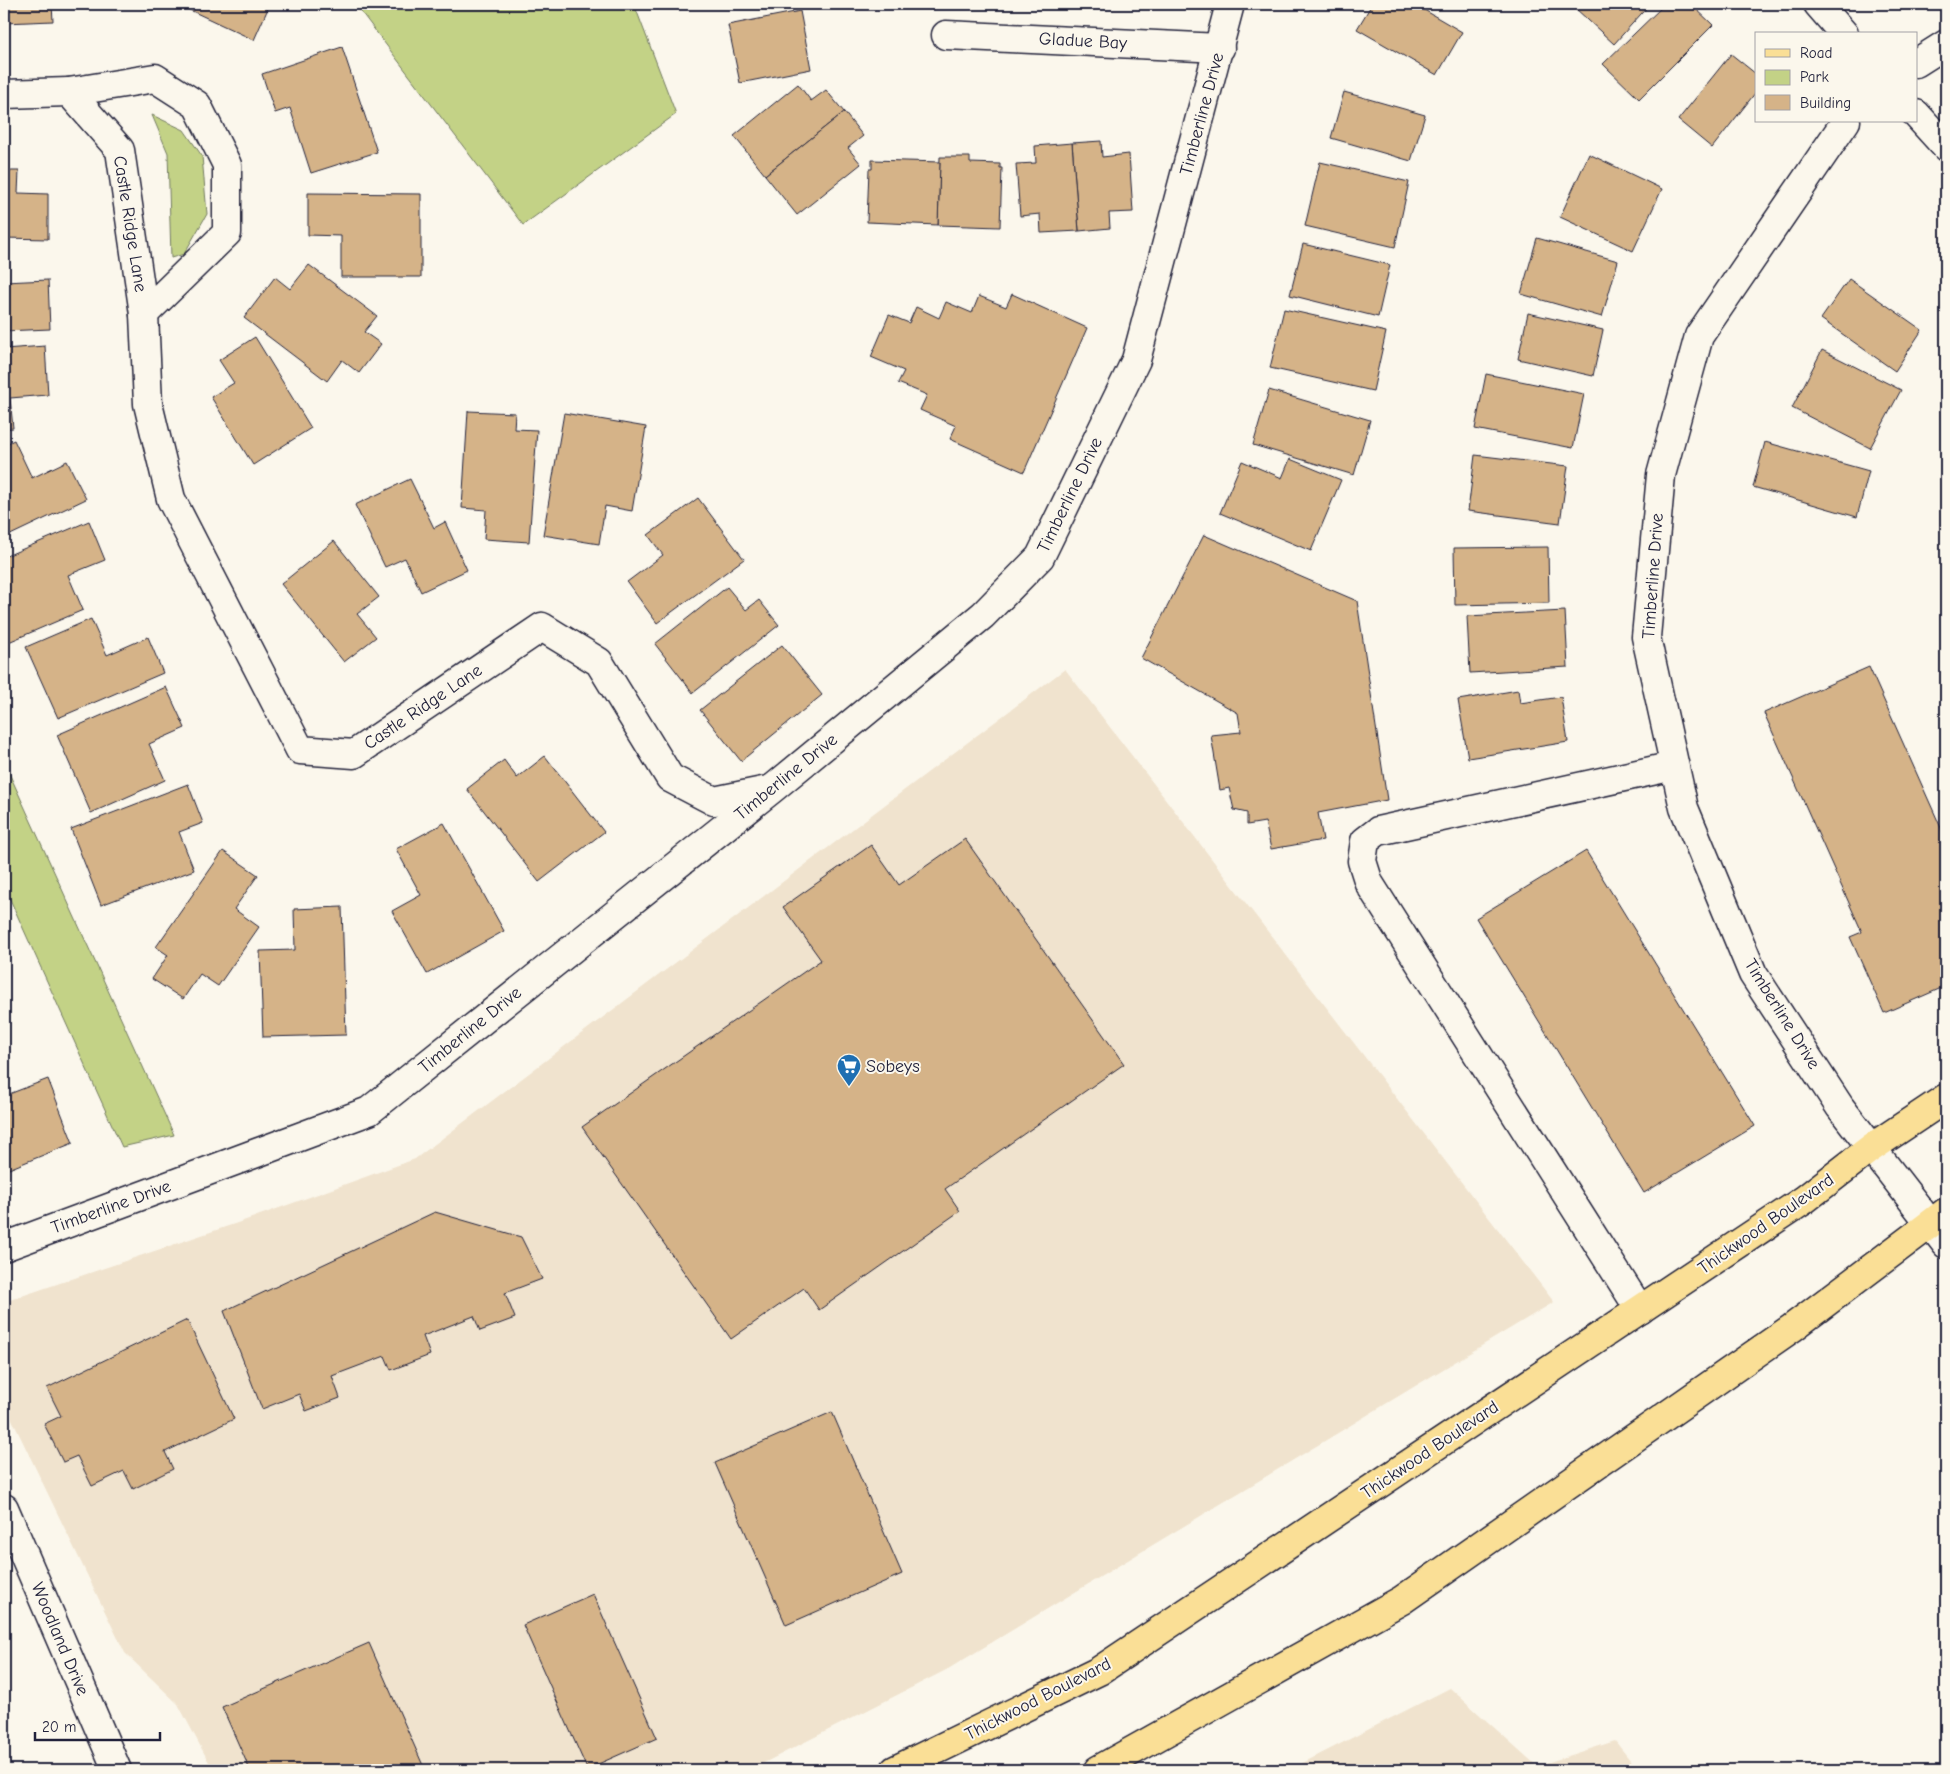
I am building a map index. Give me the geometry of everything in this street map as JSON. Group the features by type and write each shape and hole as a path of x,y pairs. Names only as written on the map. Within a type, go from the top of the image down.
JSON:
{"main road":[{"name":"Thickwood Boulevard","path":"895,1770 1100,1671 1804,1200 1872,1148 1946,1098"},
{"path":"1098,1770 1402,1600 1792,1328 1859,1276 1941,1227"}],"street":[{"name":"Timberline Drive","path":"4,1247 369,1111 772,789 983,615 1040,557 1136,360 1220,48 1230,4"},
{"path":"1818,4 1842,32"},
{"name":"Gladue Bay","path":"946,35 1220,48"},
{"path":"1918,63 1946,44"},
{"name":"Castle Ridge Lane","path":"4,94 69,92 155,78 197,105 227,165 227,233 144,314"},
{"name":"Castle Ridge Lane","path":"69,92 120,150 144,314 148,404 171,499 300,750 354,754 542,627 599,662 670,778 714,801 772,789"},
{"path":"1918,116 1946,147"},
{"name":"Timberline Drive","path":"1845,122 1699,336 1660,476 1646,637 1684,808 1753,974 1840,1107 1872,1148 1941,1227"},
{"path":"1640,1310 1369,883 1362,861 1365,841 1378,831 1674,766"},
{"name":"Woodland Drive","path":"4,1508 118,1770"}],"shaded area":[{"path":"1065,669 1554,1302 948,1669 750,1770 213,1770 178,1704 125,1653 4,1403 4,1302 246,1220 415,1159"},
{"path":"1450,1688 1537,1766 1615,1741 1638,1770 1289,1770"}],"green space":[{"path":"355,4 634,4 676,114 523,225"},
{"path":"152,115 184,130 202,156 207,214 184,254 171,258 168,153"},
{"path":"4,762 174,1135 122,1147 4,886"}],"building":[{"path":"4,4 52,4 53,21 4,23"},
{"path":"177,4 270,4 254,40"},
{"path":"1372,4 1414,4 1462,32 1437,75 1357,29"},
{"path":"1579,4 1650,4 1614,44 1575,8"},
{"path":"1665,4 1691,4 1713,25 1639,99 1603,64"},
{"path":"800,11 811,69 740,83 728,25"},
{"path":"342,47 377,152 311,173 290,108 275,113 262,74"},
{"path":"1731,54 1755,73 1755,93 1712,148 1678,120"},
{"path":"798,84 811,101 826,90 844,112 765,175 734,136"},
{"path":"1344,92 1425,115 1411,161 1331,138"},
{"path":"844,112 863,136 848,148 861,164 797,215 765,175"},
{"path":"1101,141 1102,157 1129,154 1133,212 1109,213 1110,228 1079,231 1072,143"},
{"path":"1072,143 1079,231 1041,233 1040,214 1020,216 1016,164 1036,163 1035,146"},
{"path":"1589,154 1662,189 1633,251 1560,217"},
{"path":"940,157 970,157 970,163 1000,164 1000,168 1002,168 1000,227 938,225"},
{"path":"872,160 940,162 938,225 867,222 869,169 872,169"},
{"path":"1320,162 1409,182 1395,247 1305,226"},
{"path":"4,171 19,171 18,193 48,194 48,239 4,238"},
{"path":"308,193 421,194 421,277 341,277 341,236 308,235"},
{"path":"1537,238 1618,261 1602,317 1521,294"},
{"path":"1303,244 1390,265 1378,317 1290,295"},
{"path":"309,265 377,316 364,332 381,344 359,373 342,360 327,381 244,318 275,277 290,289"},
{"path":"1849,279 1922,330 1895,371 1821,319"},
{"path":"48,280 50,329 4,331 4,282"},
{"path":"1012,294 1087,328 1024,472 950,439 956,426 920,410 927,395 898,383 904,371 871,357 889,315 909,323 916,307 939,318 946,302 972,313 979,296 1006,307"},
{"path":"1284,309 1386,332 1373,391 1270,368"},
{"path":"1528,313 1603,330 1593,376 1518,359"},
{"path":"255,337 311,428 253,465 211,397 234,383 219,360"},
{"path":"45,346 48,395 10,398 13,428 4,429 4,349"},
{"path":"1822,350 1901,390 1870,448 1792,408"},
{"path":"1486,374 1584,394 1573,448 1475,429"},
{"path":"1269,390 1370,420 1354,475 1253,445"},
{"path":"468,411 515,413 514,429 537,430 529,542 484,539 486,510 462,508"},
{"path":"564,413 646,427 632,511 605,506 599,544 543,535"},
{"path":"14,440 32,478 67,461 86,499 4,538 4,445"},
{"path":"1765,442 1869,471 1857,517 1753,487"},
{"path":"1475,455 1568,466 1560,523 1468,511"},
{"path":"1290,459 1341,480 1311,551 1220,513 1242,461 1282,478"},
{"path":"410,479 434,528 445,522 467,570 421,592 405,558 385,567 355,505"},
{"path":"698,498 744,559 657,623 627,582 663,555 648,535"},
{"path":"89,521 105,560 68,575 83,610 4,644 4,557"},
{"path":"1204,535 1357,601 1387,800 1318,813 1323,840 1271,849 1265,822 1247,825 1247,813 1234,810 1229,788 1220,790 1211,735 1241,732 1238,713 1141,658"},
{"path":"334,541 379,597 357,614 376,637 344,662 281,584"},
{"path":"1548,547 1549,603 1455,605 1454,548"},
{"path":"727,587 746,610 759,600 779,625 693,693 655,644"},
{"path":"1565,611 1568,667 1470,673 1467,616"},
{"path":"91,619 107,655 148,637 163,673 58,718 26,647"},
{"path":"782,645 822,695 741,761 700,710"},
{"path":"1869,667 1946,839 1946,986 1884,1013 1850,937 1862,932 1764,713"},
{"path":"166,687 185,728 149,744 165,780 91,813 57,735"},
{"path":"1518,690 1520,703 1561,697 1568,742 1468,758 1458,700"},
{"path":"545,756 604,832 539,882 467,789 504,760 517,778"},
{"path":"188,784 203,823 179,832 194,870 101,905 71,829"},
{"path":"444,823 504,931 427,974 392,911 421,895 396,849"},
{"path":"965,839 1124,1064 945,1189 960,1211 819,1310 804,1288 731,1339 582,1127 821,960 783,907 871,845 899,885"},
{"path":"223,851 258,875 234,909 259,927 218,986 200,974 183,999 152,979 168,955 156,947"},
{"path":"1586,851 1755,1126 1644,1193 1476,918"},
{"path":"342,907 346,1035 263,1037 260,951 295,950 294,909"},
{"path":"48,1079 73,1143 4,1171 4,1096"},
{"path":"435,1212 521,1237 542,1279 505,1293 515,1318 480,1331 474,1316 423,1336 430,1355 391,1370 385,1356 332,1376 340,1398 306,1411 299,1394 262,1409 224,1311"},
{"path":"187,1320 234,1419 165,1452 173,1469 133,1489 124,1471 92,1486 77,1456 63,1462 44,1424 61,1416 47,1388"},
{"path":"832,1412 902,1574 786,1625 715,1463"},
{"path":"593,1594 657,1738 587,1769 523,1625"},
{"path":"369,1643 425,1770 250,1770 222,1707"}],"place":[{"name":"Sobeys","path":"849,1087"}]}
